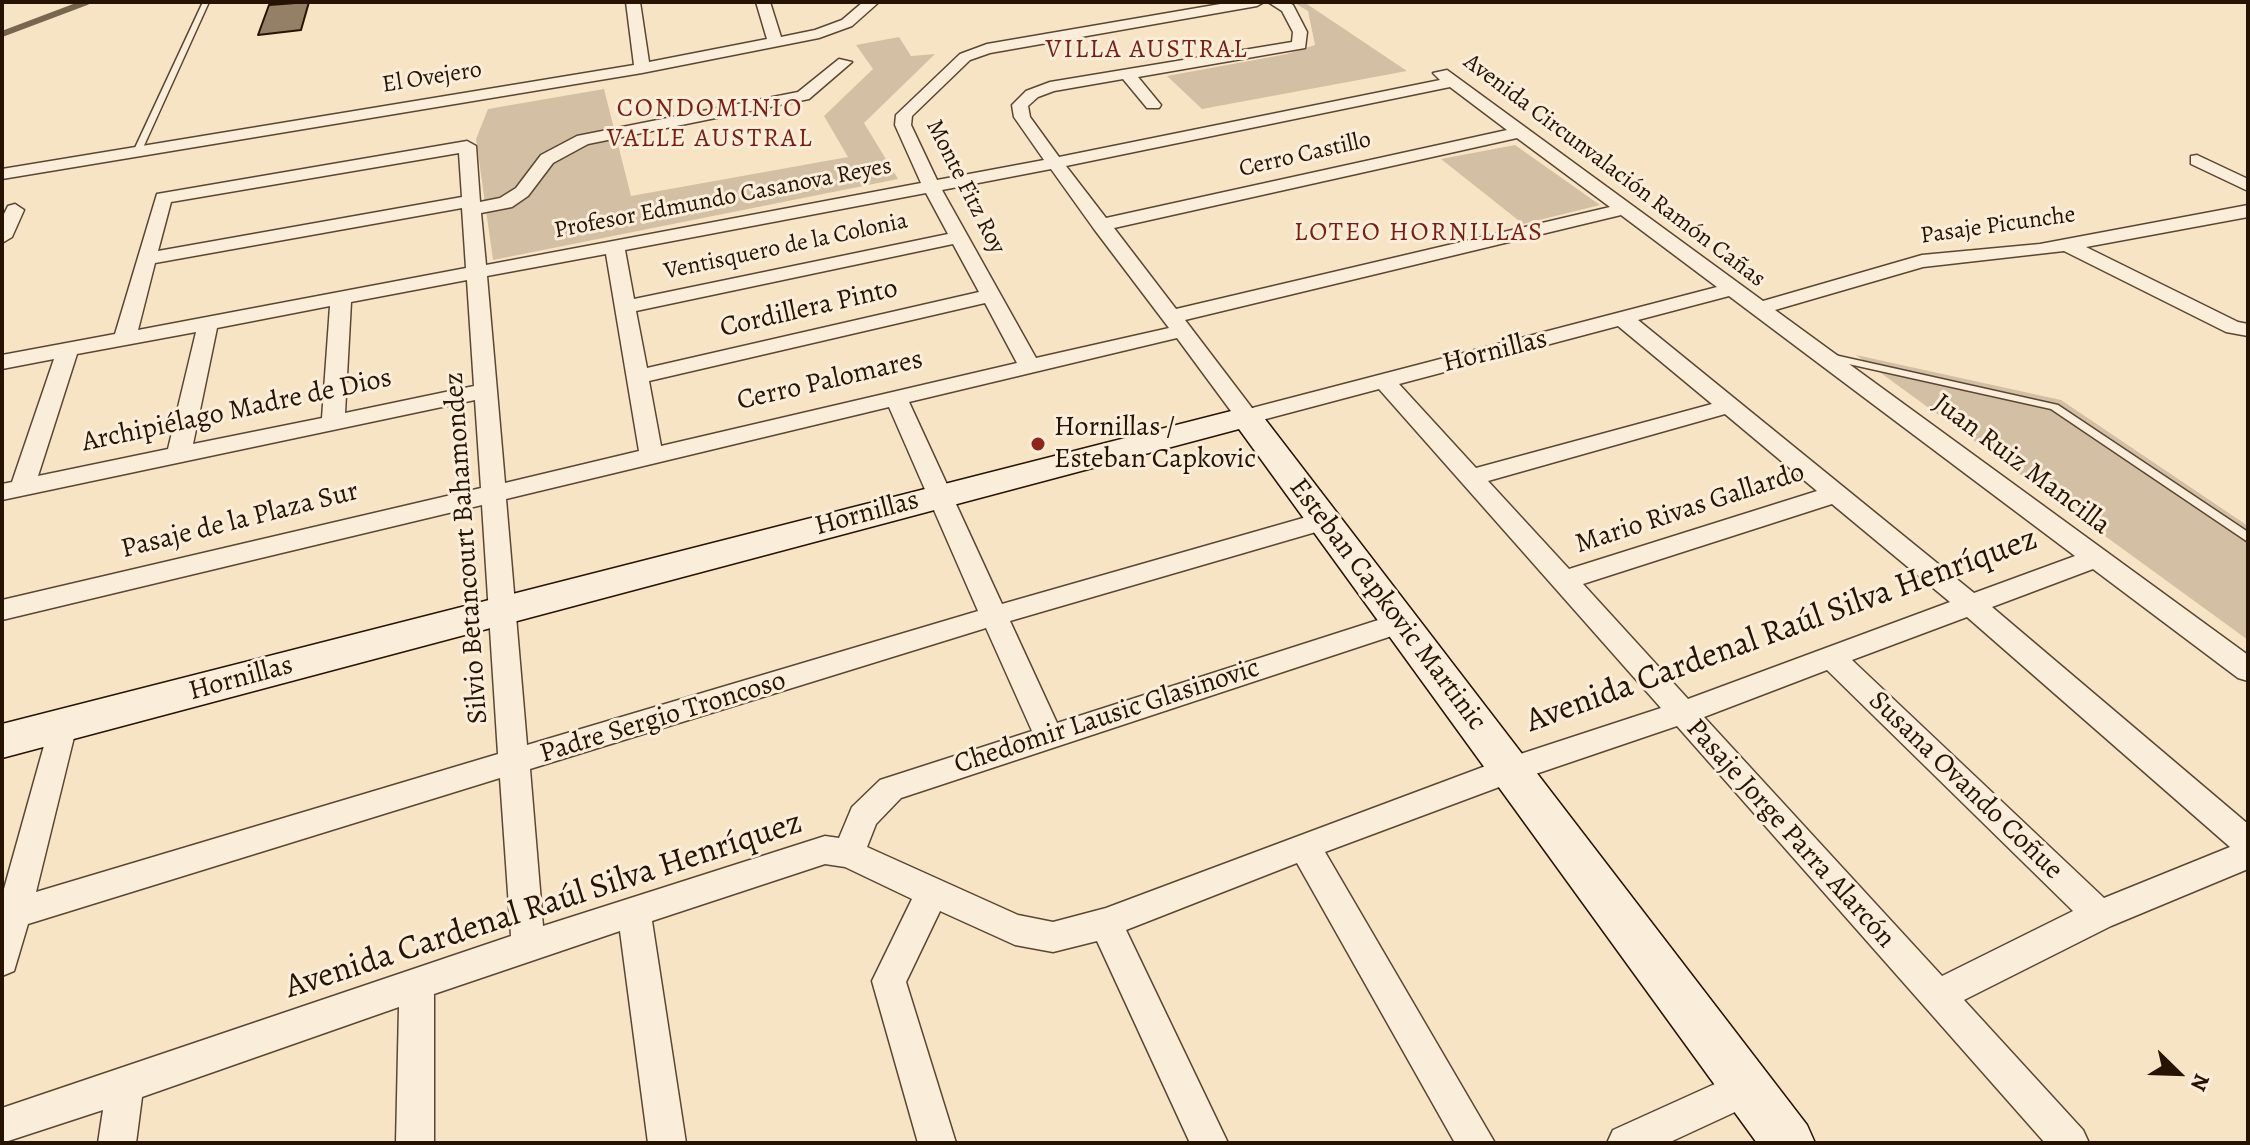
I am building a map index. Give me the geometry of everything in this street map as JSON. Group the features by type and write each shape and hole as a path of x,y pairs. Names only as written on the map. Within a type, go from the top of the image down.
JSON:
{"street":[{"path":"633,2 642,68"},
{"path":"763,2 775,42"},
{"name":"Monte Fitz Roy","path":"1029,365 931,186 903,125 904,115 965,57 987,49 1257,2"},
{"name":"Esteban Capkovic Martinic","path":"1275,2 1288,8 1300,32 1300,45 1050,87 1032,94 1020,105 1022,117 1789,1143"},
{"name":"El Ovejero","path":"2,174 642,68 819,34 868,7"},
{"path":"125,338 147,259 471,205 505,203 522,192 547,159 583,140 803,96 844,62"},
{"path":"1127,74 1153,105"},
{"name":"Profesor Edmundo Casanova Reyes","path":"2,362 1055,163 1447,77"},
{"name":"Avenida Circunvalación Ramón Cañas","path":"1447,77 1759,308"},
{"name":"Cerro Castillo","path":"1101,225 1520,132"},
{"name":"Silvio Betancourt Bahamondez","path":"147,259 163,198 467,146 528,946"},
{"path":"2197,160 2248,186"},
{"name":"Cerro Palomares","path":"493,492 1029,365 1176,324 1625,209"},
{"path":"2,237 15,210"},
{"name":"Pasaje Picunche","path":"1759,308 1922,261 2065,244 2248,211"},
{"name":"Ventisquero de la Colonia","path":"625,307 959,237"},
{"path":"2065,244 2243,331"},
{"path":"614,245 651,454"},
{"name":"Hornillas","path":"2,741 1733,289"},
{"name":"Cordillera Pinto","path":"638,377 992,295"},
{"path":"333,421 341,298"},
{"name":"Juan Ruiz Mancilla","path":"1759,308 2248,670"},
{"path":"1623,319 1970,604 2248,843"},
{"path":"179,454 208,323"},
{"path":"12,489 68,349"},
{"name":"Pasaje Jorge Parra Alarcón","path":"1384,381 1935,997 2070,1143"},
{"name":"Archipiélago Madre de Dios","path":"12,489 485,391"},
{"path":"895,396 1048,735"},
{"path":"1469,478 1729,406"},
{"name":"Pasaje de la Plaza Sur","path":"2,610 493,492"},
{"name":"Mario Rivas Gallardo","path":"1563,581 1835,494"},
{"name":"Padre Sergio Troncoso","path":"7,916 994,616 1324,521"},
{"name":"Avenida Cardenal Raúl Silva Henríquez","path":"2,1127 417,987 528,946 825,850 849,854 1036,936 1053,937 1106,923 1510,770 1682,713 2096,558"},
{"name":"Chedomir Lausic Glasinovic","path":"849,854 863,816 891,789 1048,735 1400,623"},
{"name":"Susana Ovando Coñue","path":"1831,657 2099,915"},
{"path":"2,960 7,916 62,725"},
{"path":"1304,846 1476,1143"},
{"path":"1935,997 2099,915 2248,854"},
{"path":"932,893 889,981 937,1143"},
{"path":"634,914 667,1143"},
{"path":"1106,923 1209,1143"},
{"path":"415,1143 417,987"},
{"path":"117,1143 125,1087"},
{"path":"1626,1143 1748,1087"}],"lane":[{"path":"138,150 206,2"},
{"path":"1823,355 2054,407 2248,538"}],"shaded area":[{"path":"1293,2 1304,2 1407,71 1202,109 1167,76 1287,54 1315,45 1308,11"},
{"path":"899,37 911,56 935,54 864,123 898,179 493,260 476,139 488,109 604,89 631,196 848,157 824,116 873,69 856,45"},
{"path":"1515,145 1600,205 1523,224 1441,159"},
{"path":"1856,355 2061,400 2248,526 2248,640"}],"building":[{"path":"309,2 301,30 258,35 269,5"}],"waterway":[{"path":"2,34 87,2"}],"place":[{"name":"Hornillas / Esteban Capkovic","path":"1038,444"}],"district":[{"name":"VILLA AUSTRAL","path":"1147,51"},
{"name":"CONDOMINIO VALLE AUSTRAL","path":"710,125"},
{"name":"LOTEO HORNILLAS","path":"1419,234"}]}
